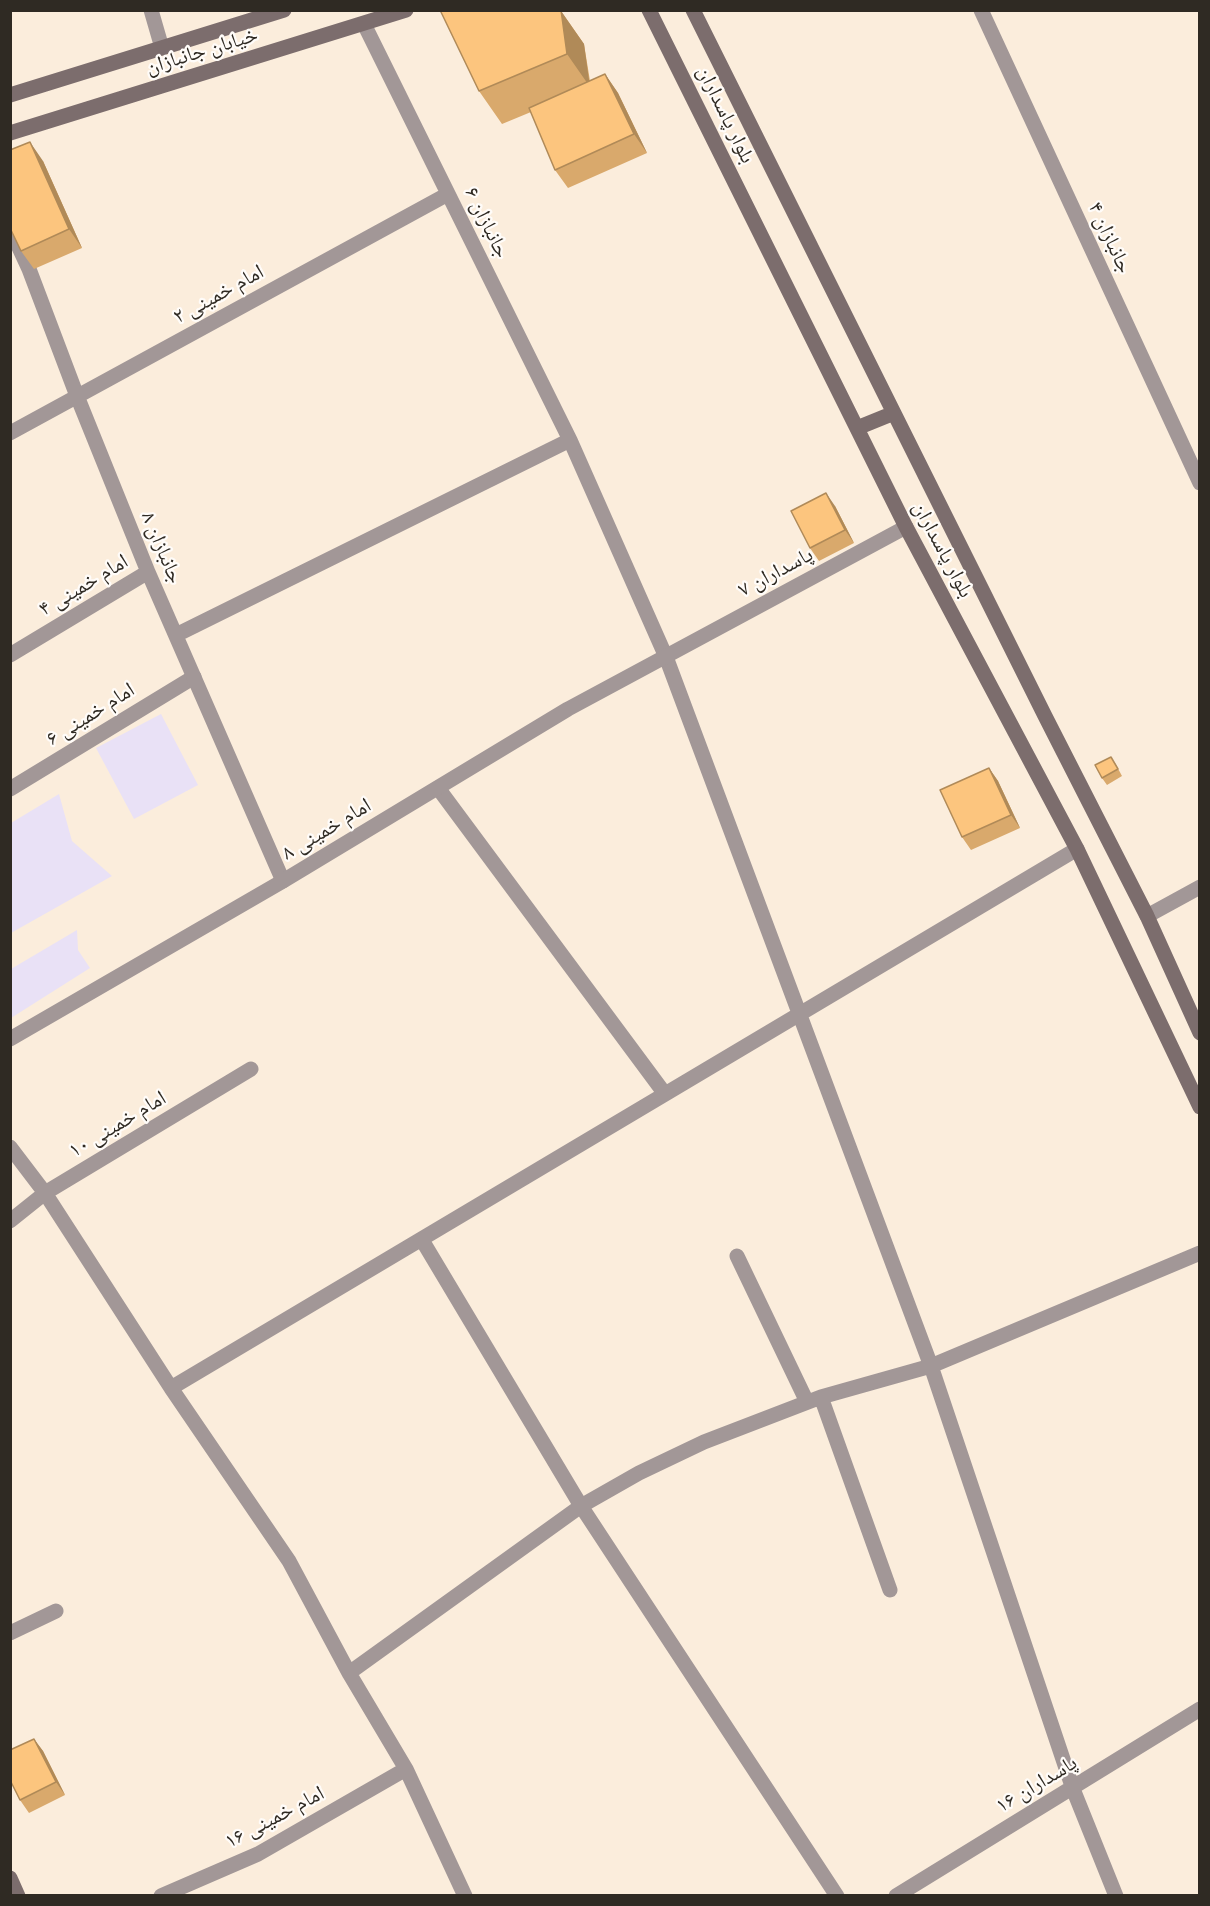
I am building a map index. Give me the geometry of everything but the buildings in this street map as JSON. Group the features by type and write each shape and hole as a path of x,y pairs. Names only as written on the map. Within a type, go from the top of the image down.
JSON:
{"main road":[{"name":"خیابان جانبازان","path":"10,95 284,10"},
{"name":"خیابان جانبازان","path":"10,133 406,10"},
{"name":"بلوار پاسداران","path":"693,10 1147,916 1200,1033"},
{"name":"بلوار پاسداران","path":"649,11 906,527 1077,849 1200,1107"},
{"path":"857,428 894,413"},
{"path":"10,1878 18,1896"}],"street":[{"path":"151,10 162,48"},
{"name":"جانبازان ۴","path":"981,10 1200,483"},
{"name":"جانبازان ۶","path":"364,24 570,440 666,657 931,1366 1072,1788 1116,1896"},
{"name":"امام خمینی ۲","path":"10,433 448,194"},
{"name":"جانبازان ۸","path":"10,228 29,269 148,572 283,881"},
{"path":"176,635 570,440"},
{"name":"پاسداران ۷","path":"666,657 906,527"},
{"name":"امام خمینی ۴","path":"10,655 148,572"},
{"name":"امام خمینی ۸","path":"10,1040 283,881 568,709 666,657"},
{"name":"امام خمینی ۶","path":"10,789 194,677"},
{"path":"438,788 664,1094"},
{"path":"171,1388 1077,849"},
{"path":"1147,916 1200,887"},
{"name":"امام خمینی ۱۰","path":"10,1221 45,1193 250,1069"},
{"path":"10,1147 45,1193 171,1388 288,1561 349,1673 406,1769 465,1896"},
{"path":"422,1240 581,1506 837,1896"},
{"path":"349,1673 581,1506 639,1473 704,1442 814,1399 931,1366 1200,1253"},
{"path":"737,1256 814,1399 890,1590"},
{"path":"10,1633 56,1611"},
{"name":"پاسداران ۱۶","path":"896,1896 1200,1709"},
{"name":"امام خمینی ۱۶","path":"161,1896 258,1854 406,1769"}],"shaded area":[{"path":"161,714 198,785 134,819 96,748"},
{"path":"59,794 72,841 112,876 11,933 11,823"},
{"path":"77,930 78,950 90,968 11,1018 11,969"}]}
